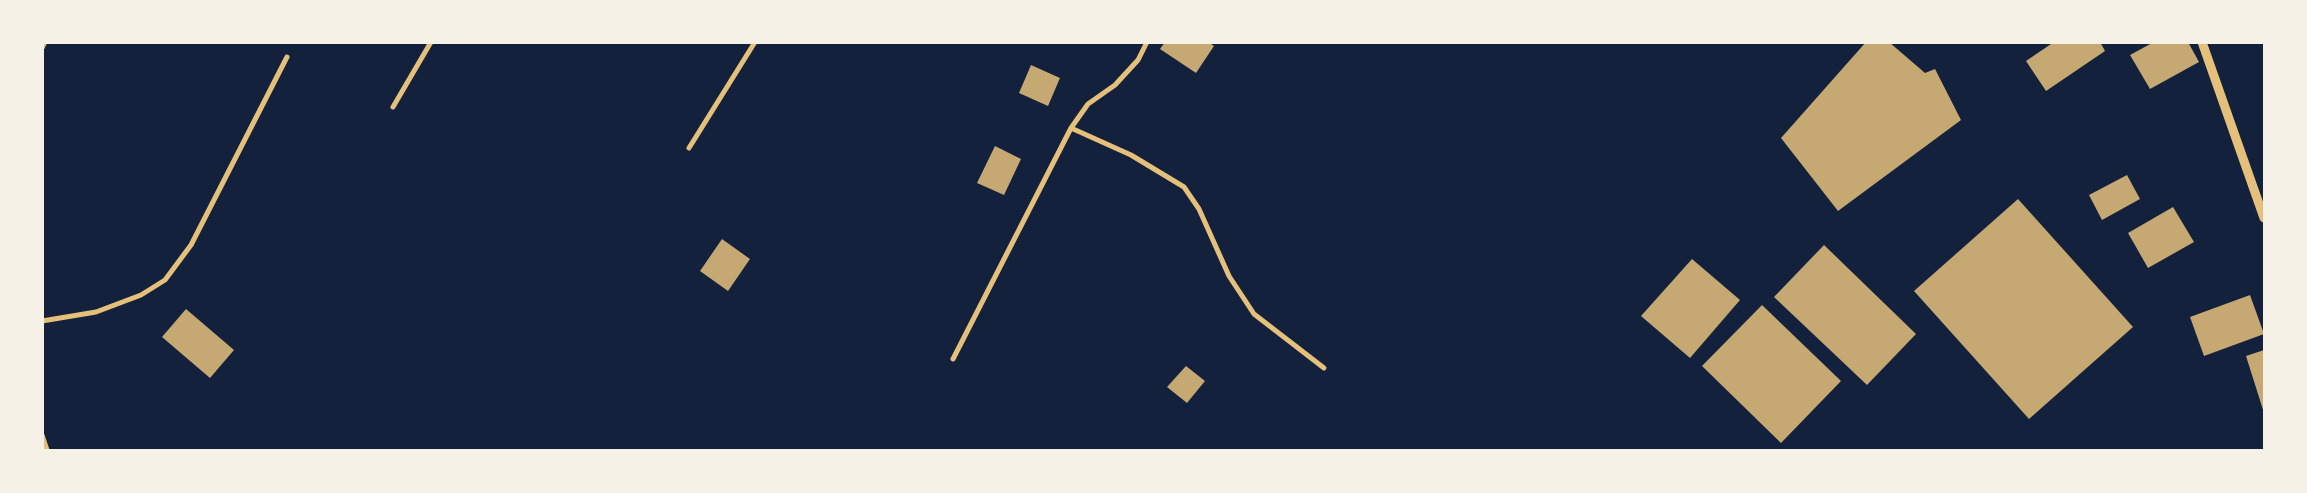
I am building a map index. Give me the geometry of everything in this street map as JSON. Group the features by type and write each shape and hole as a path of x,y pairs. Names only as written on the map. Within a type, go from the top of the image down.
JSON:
{"street":[{"path":"42,48 45,42"},
{"path":"393,106 431,42"},
{"path":"689,148 755,42"},
{"path":"953,359 1071,128 1088,104 1115,85 1132,66 1147,42"},
{"path":"2202,42 2264,218"},
{"path":"42,321 96,312 141,295 165,280 191,244 287,57"},
{"path":"1071,128 1131,155 1184,187 1199,209 1229,276 1254,314 1324,368"},
{"path":"42,435 47,450"}],"building":[{"path":"1165,42 1208,42 1214,46 1196,73 1160,49"},
{"path":"1866,42 1889,42 1925,73 1935,69 1961,120 1838,211 1781,138"},
{"path":"2054,42 2100,42 2105,51 2046,91 2026,61"},
{"path":"2154,42 2188,42 2199,62 2150,89 2130,55"},
{"path":"1031,65 1060,78 1048,106 1019,93"},
{"path":"995,146 1021,159 1004,195 977,183"},
{"path":"2127,175 2140,199 2102,220 2089,195"},
{"path":"2018,199 2133,327 2029,419 1914,291"},
{"path":"2173,207 2194,242 2148,268 2128,233"},
{"path":"722,239 750,259 728,291 700,271"},
{"path":"1824,245 1916,334 1867,385 1774,297"},
{"path":"1692,259 1740,300 1690,358 1641,316"},
{"path":"2250,295 2264,334 2204,356 2190,317"},
{"path":"1762,305 1841,381 1781,443 1702,366"},
{"path":"186,309 234,350 210,378 162,337"},
{"path":"2264,350 2264,413 2246,356"},
{"path":"1186,366 1205,381 1187,403 1167,387"}]}
